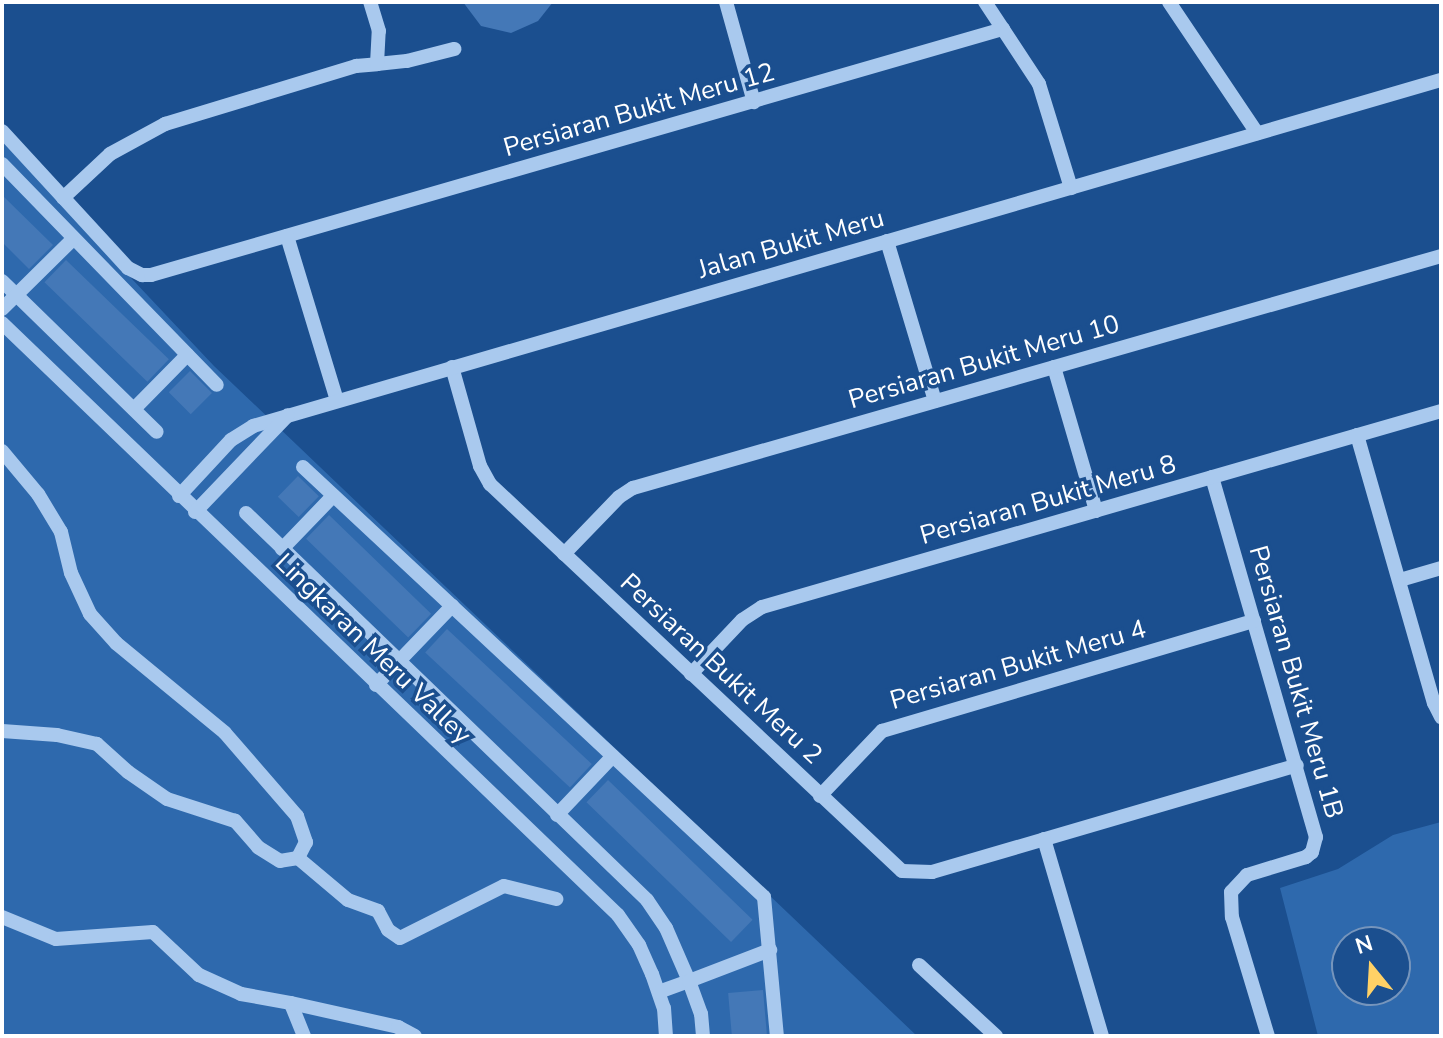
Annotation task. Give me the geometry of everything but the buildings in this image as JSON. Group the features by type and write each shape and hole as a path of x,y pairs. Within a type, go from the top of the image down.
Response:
{"street":[{"path":"370,2 379,31 377,64"},
{"path":"726,2 754,102"},
{"path":"985,2 1039,84 1071,188"},
{"path":"1169,2 1257,133"},
{"name":"Persiaran Bukit Meru 12","path":"2,131 128,268 142,275 160,273 1003,29"},
{"path":"63,198 110,154 165,124 341,70 395,64 454,49"},
{"name":"Jalan Bukit Meru","path":"179,496 241,432 289,415 1441,80"},
{"path":"2,164 72,240 217,385"},
{"path":"287,236 337,401"},
{"path":"2,309 72,240"},
{"path":"887,241 935,401"},
{"name":"Persiaran Bukit Meru 10","path":"564,554 619,497 633,488 1441,256"},
{"path":"2,281 157,432"},
{"name":"Lingkaran Meru Valley","path":"2,323 195,512 618,915 639,945 659,992 666,1036"},
{"path":"134,409 187,355"},
{"name":"Persiaran Bukit Meru 2","path":"452,367 485,478 894,866 912,874 932,872 1297,765"},
{"path":"1054,367 1096,511"},
{"name":"Persiaran Bukit Meru 8","path":"691,674 742,620 762,607 1441,411"},
{"path":"195,512 289,415"},
{"path":"1357,435 1434,703 1441,717"},
{"path":"2,451 38,494 61,532 71,573 90,614 116,643 225,733 297,816 306,842 298,858"},
{"path":"303,467 764,897 777,1036"},
{"name":"Persiaran Bukit Meru 1B","path":"1212,477 1297,765 1316,845 1306,857 1247,875 1237,883 1230,904 1268,1036"},
{"path":"282,549 333,496"},
{"path":"246,513 658,914 689,981 701,1014 703,1036"},
{"path":"1400,580 1441,568"},
{"path":"376,685 452,606"},
{"name":"Persiaran Bukit Meru 4","path":"820,796 882,731 1254,621"},
{"path":"2,731 57,735 97,744 128,772 167,799 235,821 258,847 280,861 298,858 348,900 378,911 388,930 400,938 504,886 556,899"},
{"path":"557,815 613,756"},
{"path":"1044,839 1096,1035"},
{"path":"2,917 56,939 153,932 199,975 241,994 398,1027 415,1036"},
{"path":"659,992 770,950"},
{"path":"919,965 996,1036"},
{"path":"291,1003 304,1036"}],"shaded area":[{"path":"2,141 214,366 917,1036 2,1036"},
{"path":"1441,822 1441,1036 1318,1036 1280,888 1338,869 1393,835"}]}
